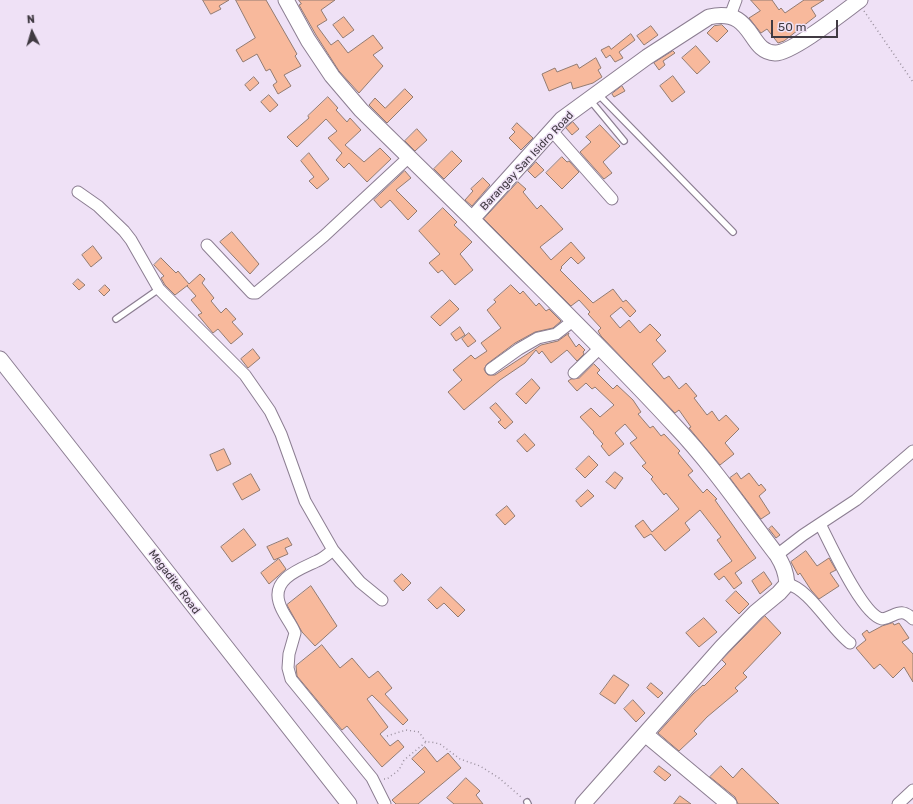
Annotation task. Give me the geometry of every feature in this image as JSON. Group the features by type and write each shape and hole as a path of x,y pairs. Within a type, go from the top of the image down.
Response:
{"street":[{"name":"Barangay San Isidro Road","path":"286,0 308,40 332,76 361,110 472,219 562,119 593,96 709,17 719,15 730,16"},
{"path":"736,0 730,16 739,20 747,27 759,45 766,51 775,53 796,45 859,1"},
{"path":"552,131 612,199"},
{"path":"207,245 252,293 256,293 324,236 409,157"},
{"path":"78,192 98,206 124,231 131,240 159,289 245,375 270,411 281,434 306,501 332,550 360,582 382,600"},
{"path":"472,219 574,320 676,427 706,463 776,555 783,565 787,584"},
{"path":"491,369 519,349 538,338 556,334 574,320"},
{"path":"574,373 600,348"},
{"name":"Megadike Road","path":"0,359 350,804"},
{"path":"776,555 856,500 913,451"},
{"path":"820,524 851,584 872,614 882,618 899,612 913,618"},
{"path":"332,550 319,561 294,571 280,587 278,594 280,606 294,633 289,654 288,673 312,706 372,778 385,804"},
{"path":"787,584 795,585 806,595 850,643"},
{"path":"583,804 722,647 756,612 779,593 787,584"},
{"path":"645,734 729,804"},
{"path":"898,804 913,790"}],"lane":[{"path":"593,96 624,141"},
{"path":"593,96 733,232"},
{"path":"116,319 159,289"}],"path":[{"path":"859,1 913,82"},
{"path":"387,736 406,730 419,732 426,742 440,744 460,759 480,766 499,778 527,803"},
{"path":"372,778 387,779 399,770 404,760 426,742"}],"building":[{"path":"203,0 229,0 219,6 221,9 211,14"},
{"path":"236,0 266,0 297,54 295,56 301,66 284,75 291,86 278,94 273,85 277,82 270,69 266,71 257,54 243,62 236,50 255,38"},
{"path":"299,0 335,0 321,10 327,20 317,26 331,45 338,40 348,53 373,35 383,48 373,55 383,66 359,93 339,71 299,5 301,4"},
{"path":"751,0 772,0 779,10 781,8 785,13 804,0 824,0 811,8 816,16 784,41 778,43 767,29 761,33 749,18 760,11"},
{"path":"344,17 354,30 343,38 333,25"},
{"path":"722,25 728,31 717,42 707,33 714,26"},
{"path":"651,26 658,35 644,45 637,36"},
{"path":"631,34 635,40 619,52 623,58 615,62 610,55 606,58 601,50 609,46 611,49"},
{"path":"696,46 710,62 697,74 682,58"},
{"path":"673,51 675,53 663,61 665,65 659,70 654,63"},
{"path":"596,58 601,68 598,70 602,77 593,83 573,89 571,82 549,91 542,74 555,68 557,72 577,64 579,68"},
{"path":"673,76 685,92 672,102 660,86"},
{"path":"254,77 259,83 250,91 245,85"},
{"path":"622,86 625,91 614,97 612,94"},
{"path":"405,89 413,97 387,123 369,105 375,98 385,108"},
{"path":"269,95 278,105 270,112 261,102"},
{"path":"328,97 338,108 336,110 347,122 350,118 361,130 345,145 364,162 380,148 391,159 367,182 349,163 344,168 336,160 342,153 328,138 337,131 326,119 297,147 287,137 309,118 308,116"},
{"path":"573,122 579,129 572,135 566,128"},
{"path":"517,123 533,138 521,150 509,138 515,132 512,129"},
{"path":"600,125 620,146 603,162 612,173 604,179 580,152 591,142 586,137"},
{"path":"417,129 427,140 415,151 405,141"},
{"path":"452,151 462,161 444,179 434,169"},
{"path":"309,153 329,179 317,189 309,181 314,177 301,161"},
{"path":"562,157 567,162 569,161 579,172 562,189 546,173"},
{"path":"536,162 544,170 535,178 528,171"},
{"path":"405,171 411,178 396,190 417,211 408,220 390,200 381,208 374,200"},
{"path":"483,178 490,185 472,206 465,200 473,191 471,189"},
{"path":"518,182 526,189 523,192 537,209 541,205 563,229 540,247 551,260 571,242 585,258 578,264 571,257 560,270 593,303 613,289 623,302 626,300 636,311 630,317 621,307 610,316 620,328 629,320 640,333 650,324 661,335 656,340 666,351 652,364 664,379 669,376 679,389 686,383 697,396 694,398 707,415 712,411 719,421 726,415 739,429 725,443 734,454 720,465 689,428 691,427 679,410 675,413 601,336 598,331 601,328 588,314 590,312 579,300 571,306 484,219"},
{"path":"443,208 457,222 454,225 472,242 460,254 473,270 455,285 442,270 438,273 429,263 440,254 419,231"},
{"path":"232,232 259,264 250,274 220,242"},
{"path":"93,246 102,258 91,267 82,255"},
{"path":"161,258 176,273 178,271 189,284 200,274 205,279 202,283 214,298 211,301 221,313 226,308 236,319 232,322 243,334 231,344 218,329 213,333 198,315 202,313 191,300 196,296 187,286 188,285 175,295 165,285 161,278 164,276 154,265"},
{"path":"78,279 85,285 79,290 73,284"},
{"path":"105,285 110,290 104,296 99,291"},
{"path":"511,285 520,294 523,291 536,306 539,303 546,311 549,309 561,321 553,328 535,332 515,343 487,364 484,369 488,375 495,375 541,345 558,341 569,333 568,335 576,347 579,344 585,350 583,352 584,354 577,361 567,350 551,363 542,351 539,354 536,350 525,363 500,380 464,410 448,392 462,380 453,370 471,355 475,359 487,351 481,343 501,328 487,310 496,302 494,300"},
{"path":"450,300 459,309 440,326 431,317"},
{"path":"460,327 465,335 456,341 451,334"},
{"path":"469,333 476,341 468,347 462,339"},
{"path":"253,349 260,358 248,368 241,359"},
{"path":"594,364 600,370 597,373 613,389 617,385 633,400 641,412 638,414 650,428 653,426 661,436 664,434 680,451 678,453 693,471 688,475 703,493 707,489 717,499 715,500 756,558 735,573 742,583 734,589 724,576 719,580 714,574 732,561 717,540 721,537 700,510 685,523 690,530 665,551 651,534 644,538 635,526 643,520 652,532 679,509 666,493 664,495 651,479 653,477 642,466 646,463 630,443 637,438 625,424 615,433 624,444 609,456 601,446 603,444 580,417 591,408 600,417 614,405 595,387 592,389 586,383 577,391 568,381 579,378"},
{"path":"532,379 540,388 526,404 516,394"},
{"path":"496,403 513,422 505,429 498,422 501,420 490,408"},
{"path":"525,434 535,445 527,452 517,441"},
{"path":"224,449 231,464 217,471 210,455"},
{"path":"589,456 598,465 585,478 576,469"},
{"path":"615,472 623,478 615,489 606,482"},
{"path":"737,473 741,479 749,473 759,486 761,484 766,490 759,496 770,513 761,519 730,478"},
{"path":"251,474 260,490 242,500 233,484"},
{"path":"588,490 594,496 581,507 576,501"},
{"path":"507,506 515,516 505,525 496,515"},
{"path":"772,526 780,535 776,538 769,529"},
{"path":"244,529 256,545 232,562 221,547"},
{"path":"288,538 292,545 285,548 288,554 274,560 267,547"},
{"path":"806,551 817,566 829,558 836,570 830,573 839,586 819,599 800,573 798,575 791,562"},
{"path":"279,559 286,569 269,584 261,573"},
{"path":"764,572 772,584 760,594 752,581"},
{"path":"402,574 411,583 403,591 394,581"},
{"path":"311,586 337,626 315,646 302,632 287,605"},
{"path":"441,587 465,610 458,617 444,603 437,609 428,600"},
{"path":"736,591 749,604 739,614 726,601"},
{"path":"765,616 781,633 743,673 747,677 735,688 738,691 707,717 694,731 697,734 679,751 658,733 693,694 703,685 704,686 726,664 722,660"},
{"path":"704,618 717,632 699,647 686,633"},
{"path":"893,623 894,625 899,623 909,638 902,642 913,654 913,682 904,667 893,678 880,664 874,669 856,648 866,640 862,634 867,630 869,633 882,626"},
{"path":"322,645 340,668 352,658 369,678 378,671 392,688 385,694 408,720 403,725 372,695 367,699 388,727 380,734 390,746 398,740 404,747 382,767 347,726 342,730 297,676 296,666"},
{"path":"614,675 629,685 615,704 600,694"},
{"path":"651,683 663,693 658,698 647,688"},
{"path":"633,700 645,713 636,722 624,709"},
{"path":"425,747 437,762 448,753 461,768 418,804 396,804 392,800 425,772 412,759"},
{"path":"659,766 671,775 665,781 654,772"},
{"path":"721,766 733,778 742,768 779,804 738,804 735,797 710,777"},
{"path":"466,778 480,791 476,795 483,804 454,804 447,798"},
{"path":"680,796 691,804 674,804"}]}
